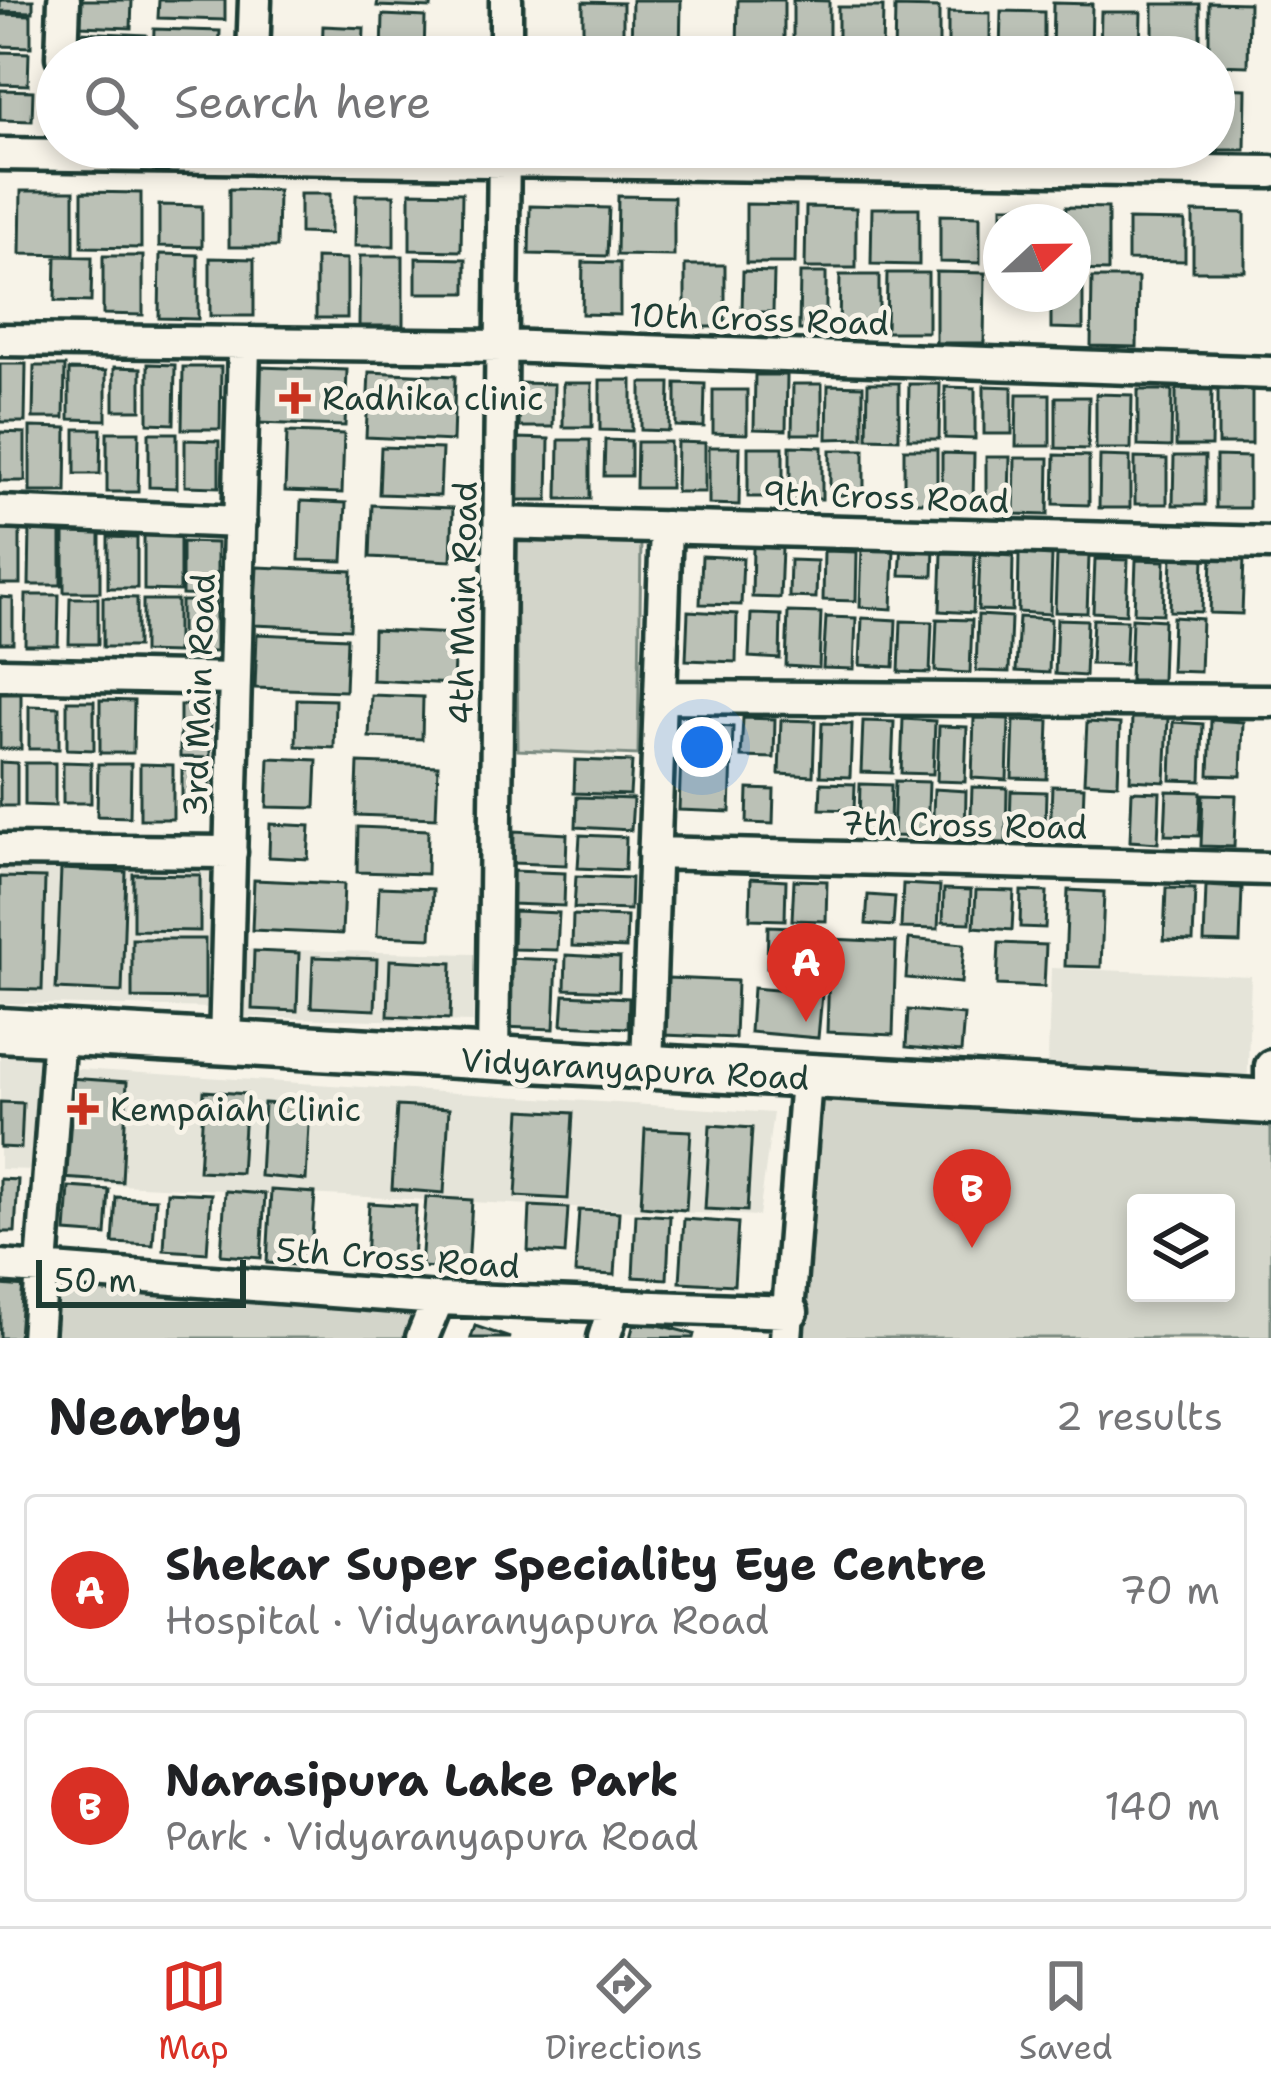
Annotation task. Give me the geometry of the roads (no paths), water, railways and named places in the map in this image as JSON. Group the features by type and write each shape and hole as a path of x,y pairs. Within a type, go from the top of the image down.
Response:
{"main road":[{"name":"Vidyaranyapura Road","path":"0,1030 1271,1102"}],"street":[{"path":"63,36 64,0"},
{"path":"253,36 254,0"},
{"path":"506,0 506,36"},
{"path":"0,154 36,152"},
{"name":"4th Main Road","path":"493,1060 504,168"},
{"path":"1101,168 1271,172"},
{"name":"10th Cross Road","path":"0,340 502,346 1271,373"},
{"name":"3rd Main Road","path":"225,1045 244,346"},
{"path":"0,512 240,522"},
{"name":"9th Cross Road","path":"500,523 1271,543"},
{"path":"647,1065 666,527"},
{"path":"0,674 236,679"},
{"path":"659,697 1271,701"},
{"path":"0,850 230,852"},
{"name":"7th Cross Road","path":"654,853 1271,869"},
{"path":"37,1338 59,1033"},
{"path":"1271,1066 1271,1102"},
{"path":"789,1325 806,1079"},
{"name":"5th Cross Road","path":"0,1266 438,1299 614,1306 789,1325"},
{"path":"422,1338 438,1299"},
{"path":"604,1338 614,1306"}],"place":[{"name":"Radhika clinic","path":"295,398"},
{"name":"Shekar Super Speciality Eye Centre","path":"806,1022"},
{"name":"Kempaiah Clinic","path":"83,1109"},
{"name":"Narasipura Lake Park","path":"972,1248"}]}
